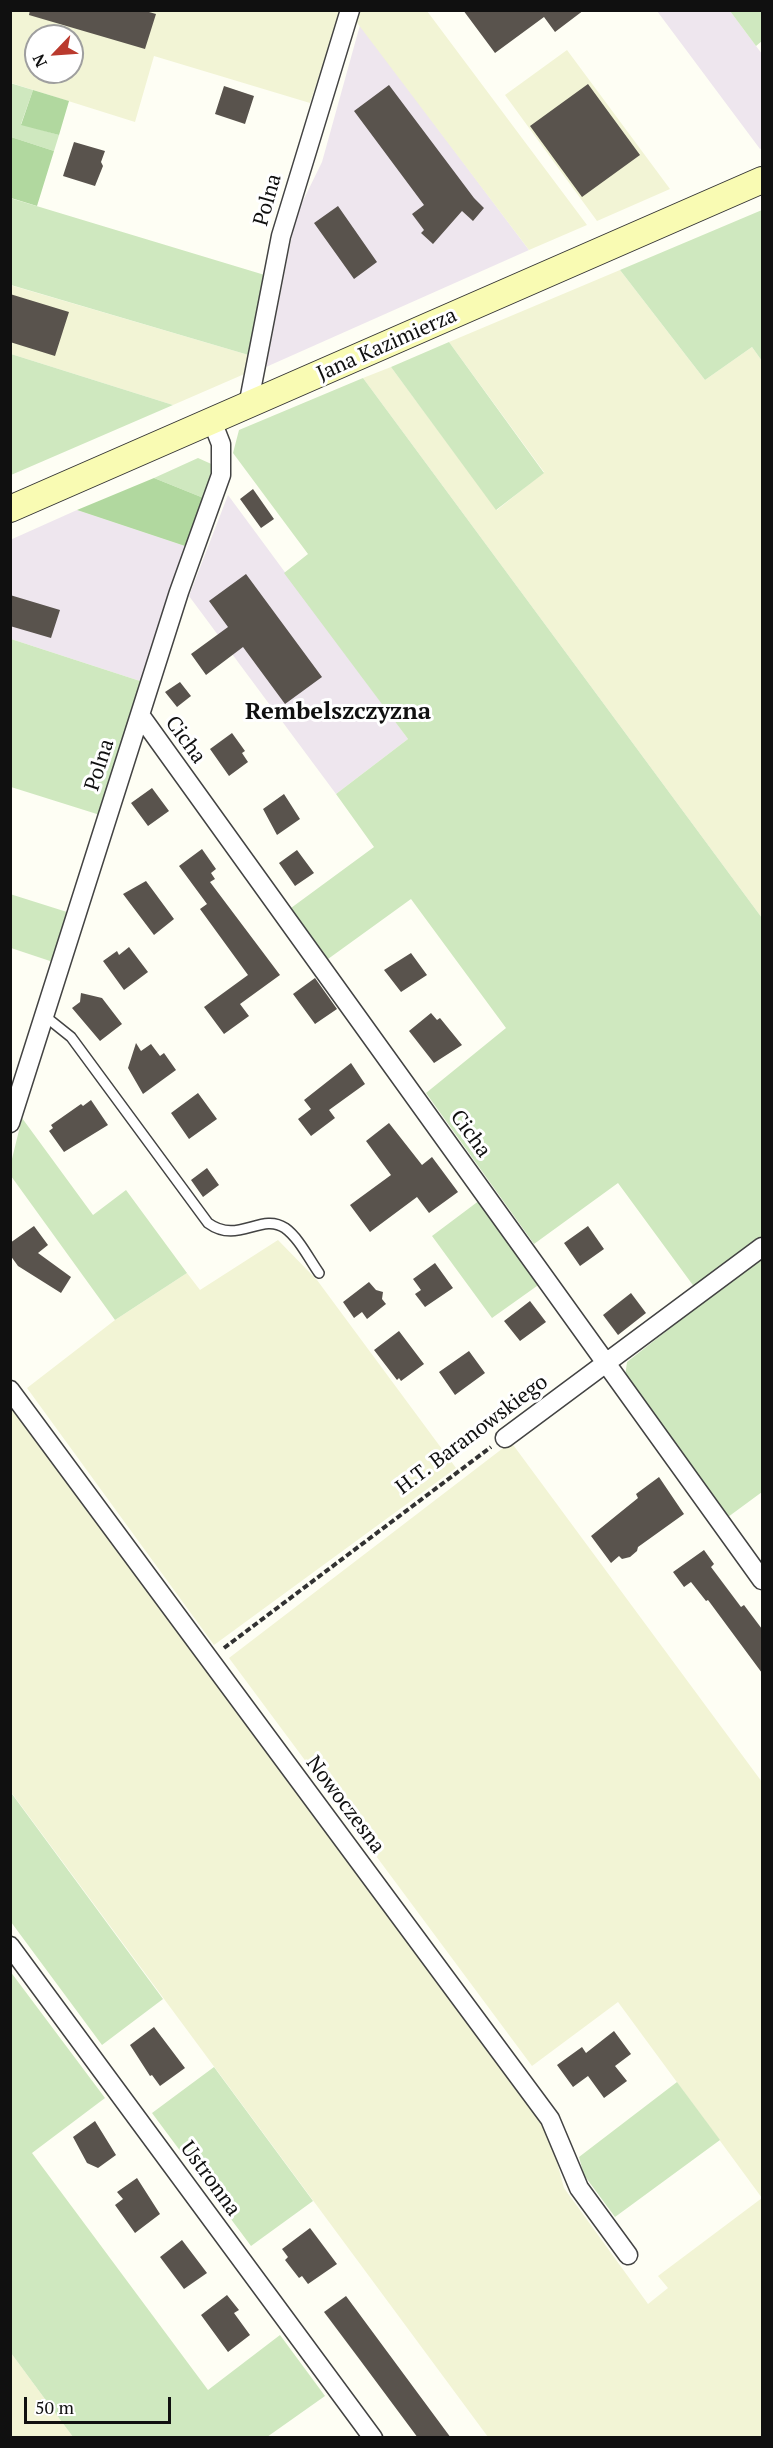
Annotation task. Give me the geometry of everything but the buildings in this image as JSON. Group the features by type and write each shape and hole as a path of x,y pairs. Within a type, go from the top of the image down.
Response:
{"main road":[{"name":"Jana Kazimierza","path":"10,509 762,180"}],"street":[{"name":"Polna","path":"248,406 281,236 350,10"},
{"name":"Polna","path":"10,1123 140,715 221,475 221,444 212,421"},
{"name":"Cicha","path":"140,715 762,1580"},
{"name":"H.T. Baranowskiego","path":"504,1437 762,1247"},
{"name":"Nowoczesna","path":"10,1390 550,2119 579,2188 628,2254"},
{"name":"Ustronna","path":"10,1947 374,2438"}],"lane":[{"path":"45,1017 71,1037 208,1222 219,1231 229,1232 257,1225 279,1225 290,1233 319,1273"}],"path":[{"name":"H.T. Baranowskiego","path":"209,1659 504,1437"}],"shaded area":[{"path":"657,11 730,11 762,54 762,148 760,149"},
{"path":"360,25 529,250 266,367 296,215 322,162"},
{"path":"228,495 408,739 336,794 189,596"},
{"path":"77,510 188,547 143,682 11,639 10,540"}],"green space":[{"path":"11,11 341,11 310,103 154,56 135,122 11,83"},
{"path":"358,11 427,11 587,225 529,250 355,20"},
{"path":"730,11 762,11 762,41 756,46"},
{"path":"567,50 670,189 597,221 505,95"},
{"path":"10,83 33,90 21,124 59,135 54,151 11,137"},
{"path":"33,90 69,101 59,135 21,125"},
{"path":"11,137 54,151 37,206 11,198"},
{"path":"10,198 268,276 252,356 11,285"},
{"path":"762,210 762,361 752,347 705,380 620,270"},
{"path":"620,270 705,380 752,347 762,361 762,918 363,378 391,367 497,510 544,472 449,342"},
{"path":"10,285 252,356 249,372 173,405 11,354"},
{"path":"449,342 544,473 496,510 391,367"},
{"path":"11,354 173,405 11,475"},
{"path":"363,378 762,918 762,1239 695,1288 618,1183 534,1244 426,1093 506,1028 411,899 328,959 291,908 374,847 336,794 408,739 284,573 308,554 233,453 239,430"},
{"path":"198,458 218,467 206,499 154,478"},
{"path":"154,478 206,499 188,547 77,510"},
{"path":"11,639 143,682 100,815 11,787"},
{"path":"10,894 67,912 53,962 11,948"},
{"path":"22,1118 93,1215 126,1190 187,1273 115,1320 11,1176 11,1163"},
{"path":"480,1200 544,1281 492,1318 432,1236"},
{"path":"278,1240 317,1280 456,1468 214,1645 27,1388 115,1320 187,1273 200,1290"},
{"path":"762,1256 762,1492 728,1517 625,1377 627,1362"},
{"path":"10,1406 546,2121 564,2188 648,2304 668,2288 658,2276 762,2198 762,2437 488,2437 11,1792"},
{"path":"511,1442 762,1782 762,2198 618,2002 532,2066 229,1658"},
{"path":"12,1794 163,1999 102,2045 11,1922"},
{"path":"10,1971 105,2098 32,2153 208,2390 280,2335 325,2396 267,2437 73,2437 11,2353"},
{"path":"214,2067 313,2201 251,2246 152,2113"},
{"path":"677,2082 720,2140 615,2217 584,2175 579,2157"},
{"path":"11,2353 73,2437 11,2437"}],"district":[{"name":"Rembelszczyzna","path":"338,712"}]}
